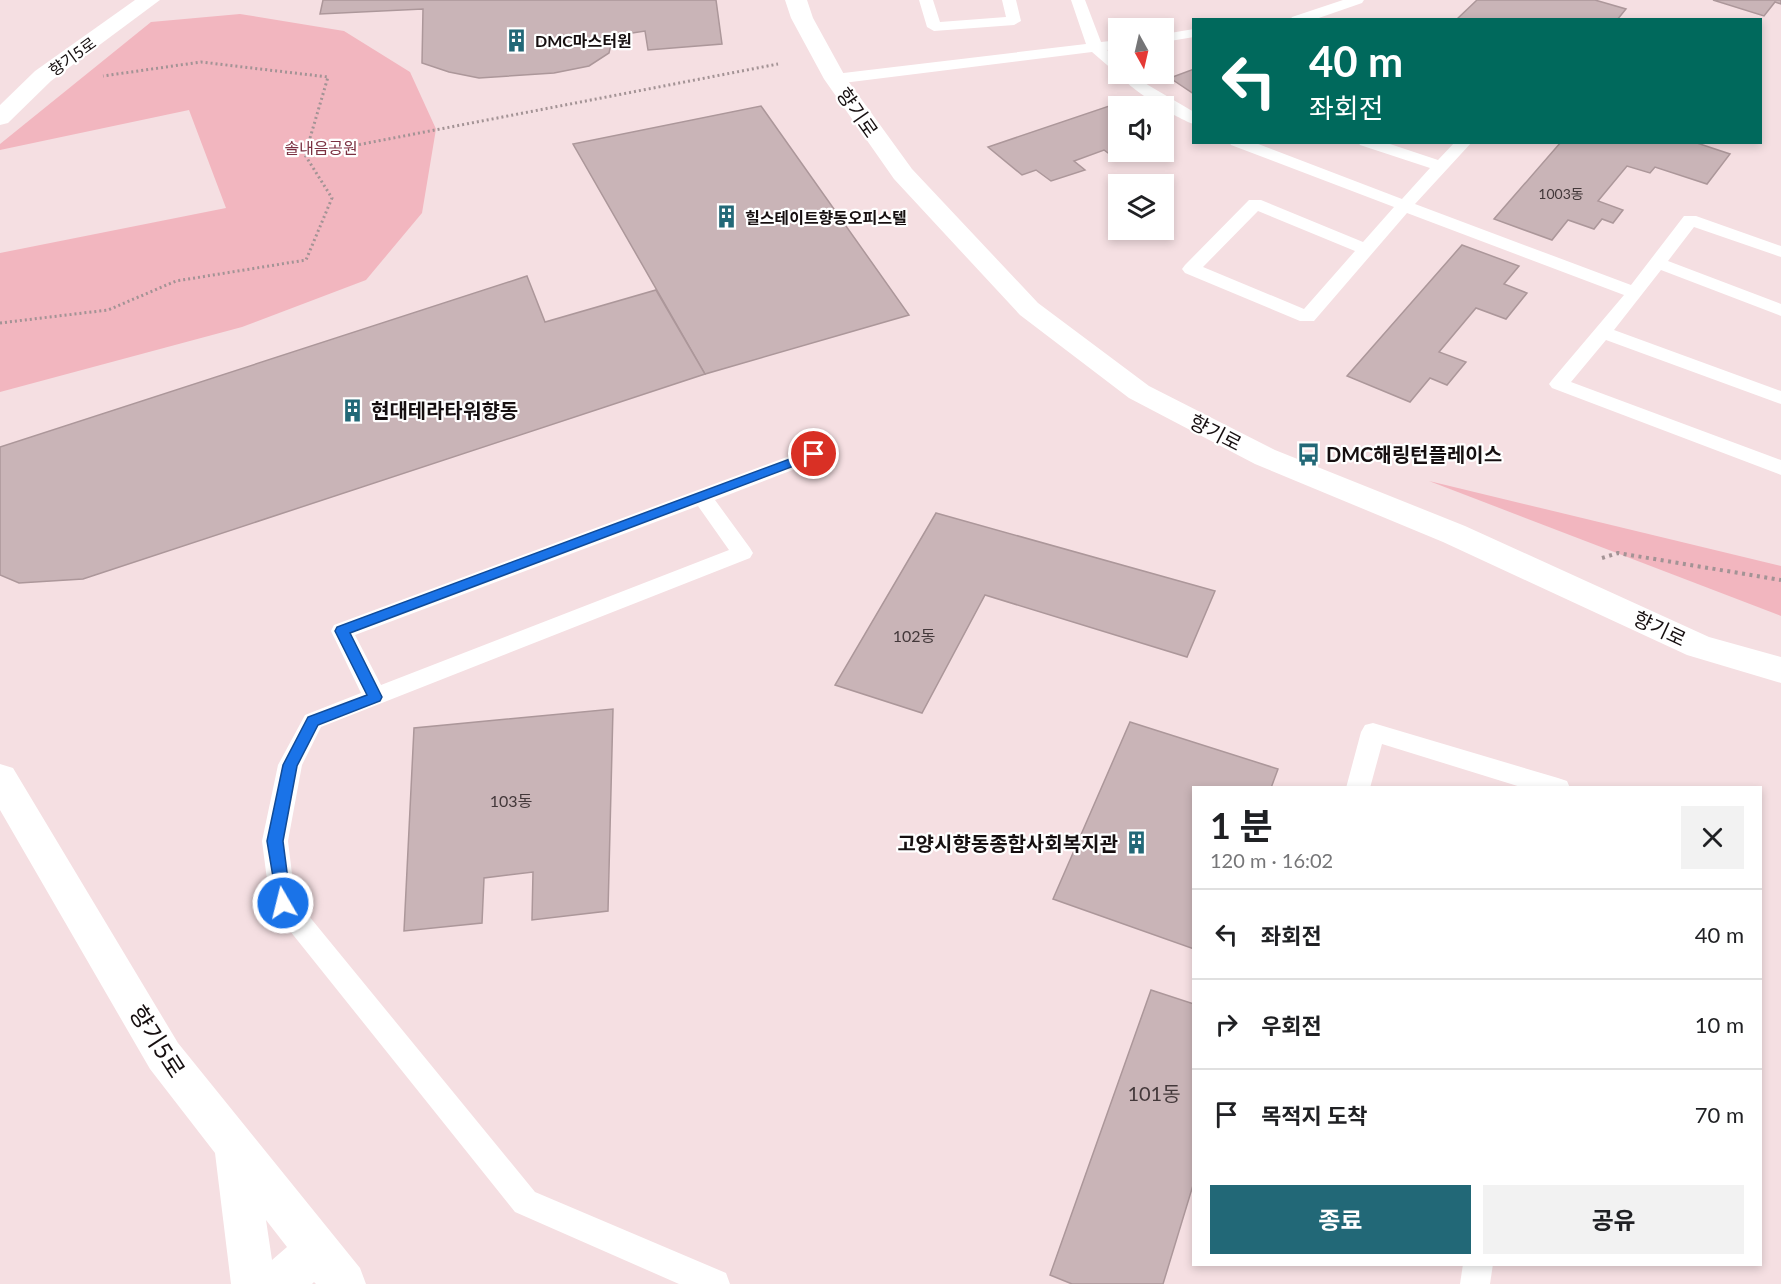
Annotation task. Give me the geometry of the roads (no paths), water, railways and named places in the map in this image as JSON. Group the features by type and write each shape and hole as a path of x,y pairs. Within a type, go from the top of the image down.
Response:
{"main road":[{"name":"향기5로","path":"0,118 43,76 150,0"},
{"name":"향기로","path":"796,0 802,18 835,79 903,174 1029,309 1139,392 1265,457 1454,534 1700,646 1781,670"},
{"name":"향기5로","path":"0,778 164,1056 344,1284"},
{"path":"236,1147 253,1284"},
{"path":"278,1284 317,1250"}],"lane":[{"path":"926,0 934,27 1014,21 1009,0"},
{"path":"1077,0 1095,47 1108,58"},
{"path":"1303,18 1357,0"},
{"path":"1174,36 1192,33"},
{"path":"835,79 1108,45"},
{"path":"1138,84 1192,118"},
{"path":"1242,144 1635,294"},
{"path":"1372,144 1442,167"},
{"path":"1366,249 1255,204 1191,268 1307,317 1403,207 1462,144"},
{"path":"1781,252 1690,220 1635,294 1559,384 1781,468"},
{"path":"1658,263 1781,310"},
{"path":"1602,332 1781,398"},
{"path":"375,697 342,631 814,454"},
{"path":"702,497 742,553 313,721 290,765 275,841 283,903 525,1202 715,1284"},
{"path":"1359,786 1373,732 1551,786"},
{"path":"1475,1284 1478,1266"}],"place":[{"name":"DMC마스터원","path":"517,40"},
{"name":"힐스테이트향동오피스텔","path":"727,217"},
{"name":"현대테라타워향동","path":"353,410"},
{"name":"DMC해링턴플레이스","path":"1308,454"},
{"name":"고양시향동종합사회복지관","path":"1136,843"}],"park label":[{"name":"솔내음공원","path":"321,147"}]}
